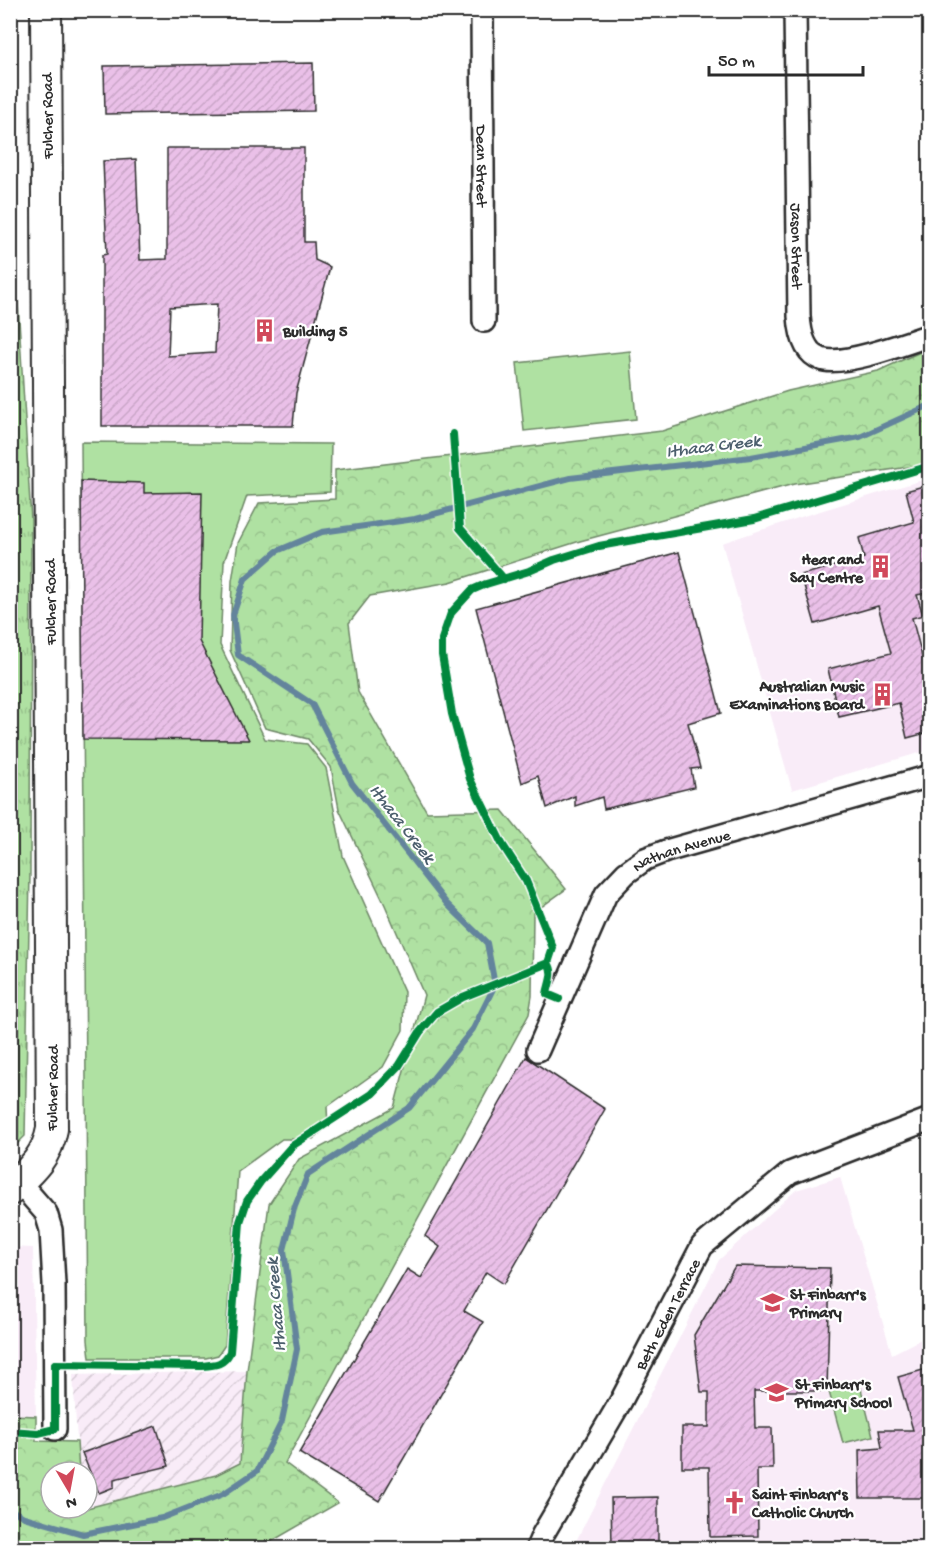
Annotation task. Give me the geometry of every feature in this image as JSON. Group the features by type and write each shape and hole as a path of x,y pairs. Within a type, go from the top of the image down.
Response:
{"street":[{"name":"Fulcher Road","path":"46,10 52,1130 43,1156 15,1186 46,1213 51,1230 54,1284 55,1429"},
{"name":"Dean Street","path":"482,10 484,321"},
{"name":"Jason Street","path":"795,10 799,316 805,344 815,356 822,360 835,361 898,346 930,335"},
{"name":"Nathan Avenue","path":"538,1050 606,894 626,873 645,859 666,851 930,776"},
{"name":"Beth Eden Terrace","path":"537,1548 621,1401 702,1246 790,1173 930,1119"}],"shaded area":[{"path":"929,478 930,619 926,621 930,633 929,750 792,790 722,543"},
{"name":"St Finbarr's Primary School","path":"840,1177 892,1354 929,1335 929,1548 576,1548 575,1543 719,1260 796,1190"},
{"path":"11,1247 33,1248 36,1416 11,1415"},
{"path":"247,1371 240,1463 216,1475 99,1504 99,1460 78,1460 73,1375"}],"green space":[{"path":"16,269 31,520 30,873 25,1136 11,1150 10,270"},
{"path":"929,348 929,464 794,484 580,541 450,582 370,596 349,623 358,692 427,812 502,810 566,889 533,913 532,996 529,1014 285,1463 338,1503 260,1548 11,1548 11,1415 36,1416 36,1441 77,1442 78,1460 39,1460 39,1520 99,1520 99,1505 216,1475 240,1463 247,1371 269,1204 299,1159 394,1108 424,995 385,905 339,809 331,767 308,739 265,728 230,650 232,581 238,543 259,503 335,499 335,470 662,431 788,391 878,371"},
{"path":"630,351 636,419 524,431 517,363"},
{"path":"81,442 331,444 330,492 247,496 224,562 220,645 265,739 307,744 326,768 343,856 404,992 403,1030 383,1067 327,1107 328,1127 313,1139 282,1139 238,1171 225,1345 218,1355 206,1358 90,1358 88,1340"},
{"path":"10,1020 18,1020 18,1137 11,1137"},
{"path":"859,1381 873,1436 843,1443 828,1388"}],"building":[{"path":"313,63 314,111 105,114 104,66"},
{"name":"Building 5","path":"167,148 304,148 304,242 314,242 315,260 330,267 296,393 293,426 102,426 102,255 107,254 103,161 136,159 140,260 167,259","holes":["217,304 215,353 168,356 170,307"]},
{"path":"81,481 144,483 144,493 202,492 199,641 249,740 83,739"},
{"path":"930,484 930,592 917,595 923,615 912,618 930,686 930,732 907,738 899,703 839,717 828,669 891,653 878,606 815,624 801,575 864,558 859,538 914,522 906,491"},
{"path":"679,552 721,713 688,723 700,768 691,769 694,787 604,809 602,797 575,806 575,796 547,808 538,776 522,783 476,608"},
{"path":"526,1057 605,1109 504,1284 486,1272 464,1311 483,1322 379,1501 299,1453 407,1269 421,1278 440,1247 425,1236"},
{"name":"St Finbarr's Primary","path":"735,1266 830,1268 827,1391 754,1391 755,1428 772,1428 773,1469 757,1469 758,1536 710,1537 709,1467 682,1467 682,1427 709,1427 709,1392 701,1392 694,1335"},
{"path":"930,1368 930,1498 860,1498 859,1450 882,1448 879,1430 913,1430 898,1377"},
{"path":"156,1426 169,1466 114,1479 114,1487 99,1493 99,1460 85,1460 82,1453"},
{"path":"658,1497 658,1545 612,1546 611,1498"}],"waterway":[{"name":"Ithaca Creek","path":"10,1509 24,1517 83,1534 162,1518 223,1494 257,1471 282,1421 297,1349 284,1250 294,1209 308,1174 409,1108 473,1029 495,985 487,943 447,904 352,783 312,704 238,655 233,615 245,579 277,551 322,532 415,519 570,478 751,457 860,437 930,405"}],"cycle path":[{"path":"453,434 460,528 504,579"},
{"path":"559,999 547,994 551,974 548,963 553,948 526,881 502,844 470,779 452,714 442,655 442,639 451,613 472,590 599,546 754,519 930,466"},
{"path":"10,1431 38,1433 55,1429 55,1364 201,1366 215,1365 225,1360 230,1352 240,1222 247,1201 261,1181 292,1146 372,1094 399,1066 420,1032 437,1012 463,997 548,963"}],"place":[{"name":"Building 5","path":"265,330"},
{"name":"Hear and Say Centre","path":"881,567"},
{"name":"Australian Music Examinations Board","path":"882,694"},
{"name":"St Finbarr's Primary","path":"772,1302"},
{"name":"St Finbarr's Primary School","path":"777,1392"},
{"name":"Saint Finbarr's Catholic Church","path":"734,1502"}]}
